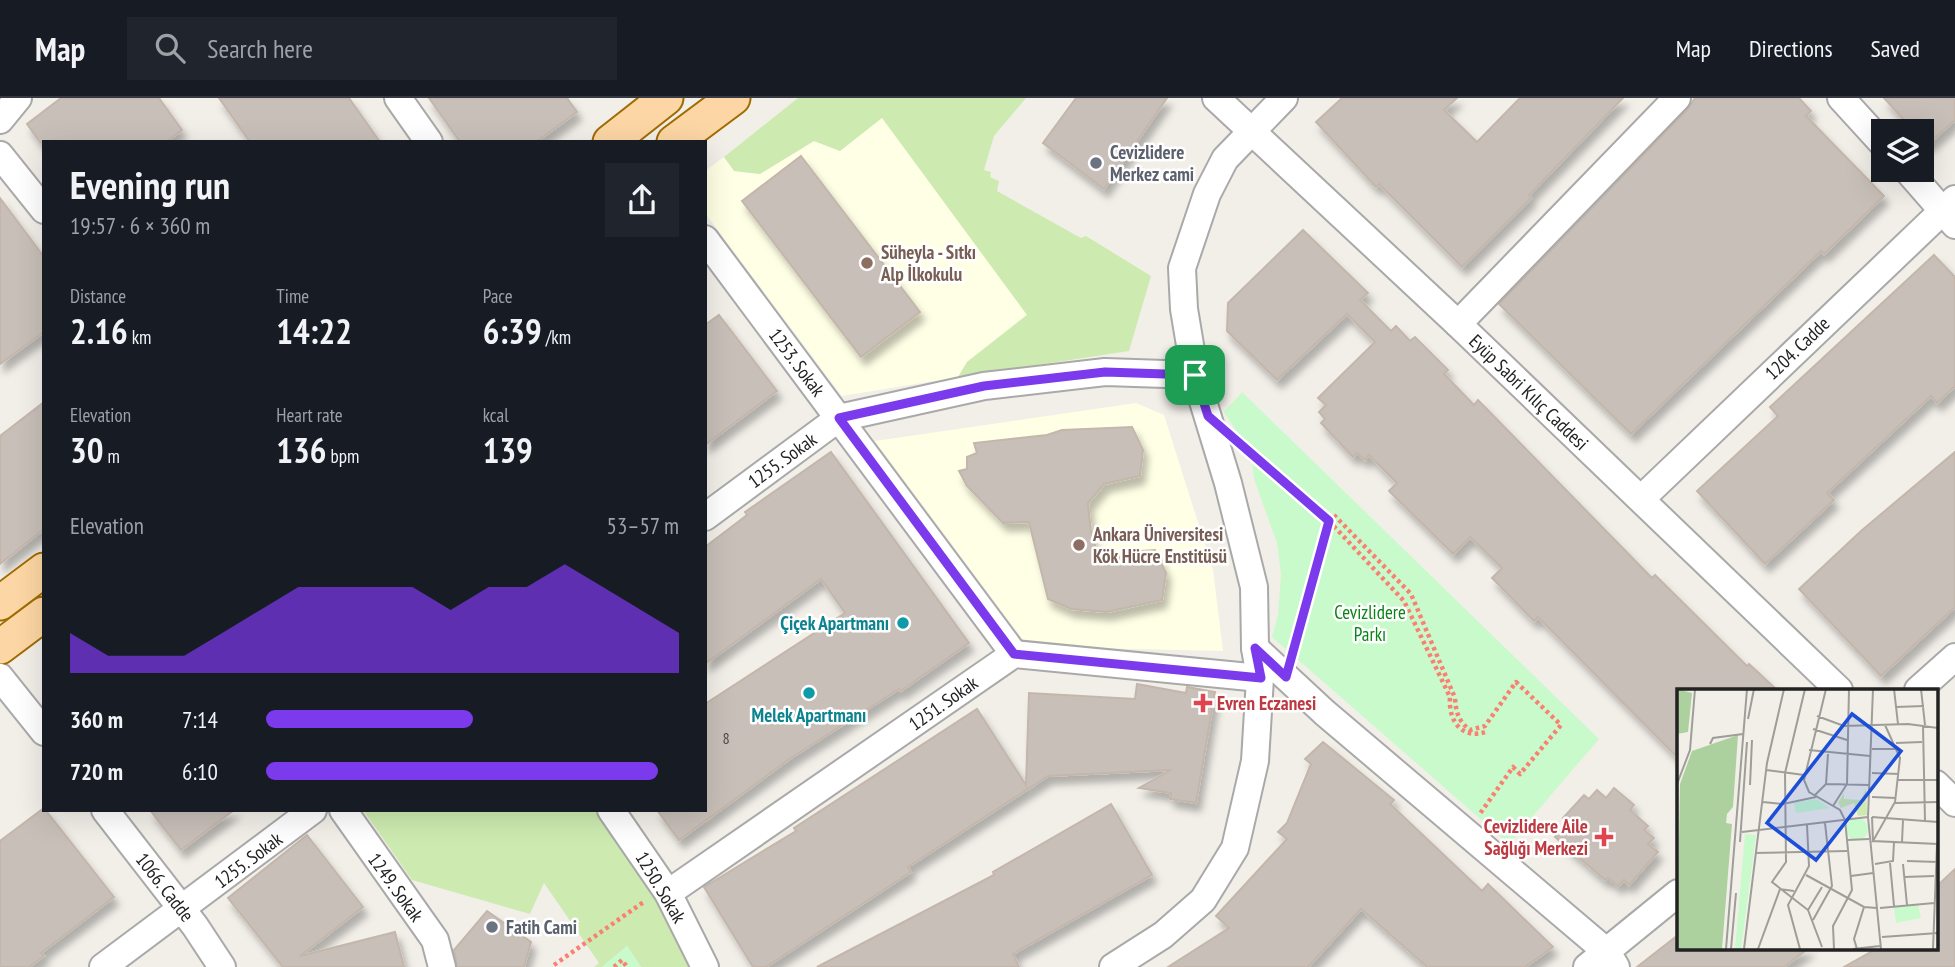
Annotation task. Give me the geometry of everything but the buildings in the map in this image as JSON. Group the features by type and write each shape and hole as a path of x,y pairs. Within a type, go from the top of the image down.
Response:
{"main road":[{"path":"613,140 666,98"},
{"path":"677,140 733,98"},
{"path":"0,603 42,572"},
{"path":"0,647 42,616"}],"street":[{"path":"0,120 18,98"},
{"path":"398,98 428,140"},
{"name":"Eyüp Sabri Kılıç Caddesi","path":"1216,98 1458,324 1837,689"},
{"path":"1284,98 1251,129 1225,159 1207,194 1182,268 1184,309 1195,375 1228,483 1254,587 1255,648 1273,678 1466,832 1603,962 1677,894"},
{"path":"1458,324 1677,98"},
{"path":"1841,98 1871,131"},
{"path":"0,155 42,208"},
{"path":"1920,182 1951,211"},
{"name":"1204. Cadde","path":"1641,499 1951,211"},
{"name":"1253. Sokak","path":"707,242 1014,654"},
{"name":"1255. Sokak","path":"707,516 839,418 984,386 1105,372 1195,375"},
{"path":"1014,654 1273,678"},
{"name":"1251. Sokak","path":"667,890 1014,654"},
{"path":"1920,689 1955,657"},
{"path":"0,677 42,730"},
{"path":"1113,967 1163,935 1203,900 1235,848 1273,678"},
{"path":"1938,786 1955,803"},
{"name":"1066. Cadde","path":"107,812 182,909 222,967"},
{"name":"1255. Sokak","path":"103,967 310,812"},
{"name":"1249. Sokak","path":"344,812 383,871 435,940 442,967"},
{"name":"1250. Sokak","path":"612,812 667,890 705,967"}],"path":[{"path":"1208,416 1329,521 1404,601 1450,697 1449,709 1456,725 1466,734 1479,735 1488,732"},
{"path":"1334,515 1411,594 1455,698 1455,711 1461,723 1470,730 1485,726 1516,682 1561,725 1520,774 1513,767 1466,832"},
{"path":"1273,678 1329,521"},
{"path":"554,965 667,890"},
{"path":"614,967 622,960 627,967"}],"shaded area":[{"name":"Süheyla - Sıtkı Alp İlkokulu","path":"882,117 1029,313 967,362 958,377 842,396 707,216 707,170 724,157 735,171 760,174 814,141 840,151"},
{"name":"Ankara Üniversitesi Kök Hücre Enstitüsü","path":"1136,403 1164,415 1213,570 1223,651 1048,647 1024,641 875,441"}],"green space":[{"path":"798,98 1026,98 994,136 984,170 991,172 990,177 999,181 997,191 1081,238 1086,236 1151,276 1129,351 958,377 967,362 1027,315 882,118 840,151 814,141 760,174 734,171 724,157"},
{"name":"Cevizlidere Parkı","path":"1242,392 1599,739 1509,844 1272,637 1278,615 1281,574 1277,543 1254,479 1251,454 1224,412"},
{"path":"364,812 599,812 657,892 696,967 641,967 627,946 602,967 594,967 599,963 544,883 530,914 412,880"},
{"path":"627,946 641,967 602,967"}],"place":[{"name":"Cevizlidere Merkez cami","path":"1096,163"},
{"name":"Süheyla - Sıtkı Alp İlkokulu","path":"867,263"},
{"name":"Ankara Üniversitesi Kök Hücre Enstitüsü","path":"1079,545"},
{"name":"Çiçek Apartmanı","path":"903,623"},
{"name":"Melek Apartmanı","path":"809,693"},
{"name":"Evren Eczanesi","path":"1203,703"},
{"name":"Cevizlidere Aile Sağlığı Merkezi","path":"1604,837"},
{"name":"Fatih Cami","path":"492,927"}],"route":[{"path":"1105,372 1195,375 1208,416 1329,521 1286,677 1255,648 1261,678 1014,654 839,418 984,386 1105,372"}]}
